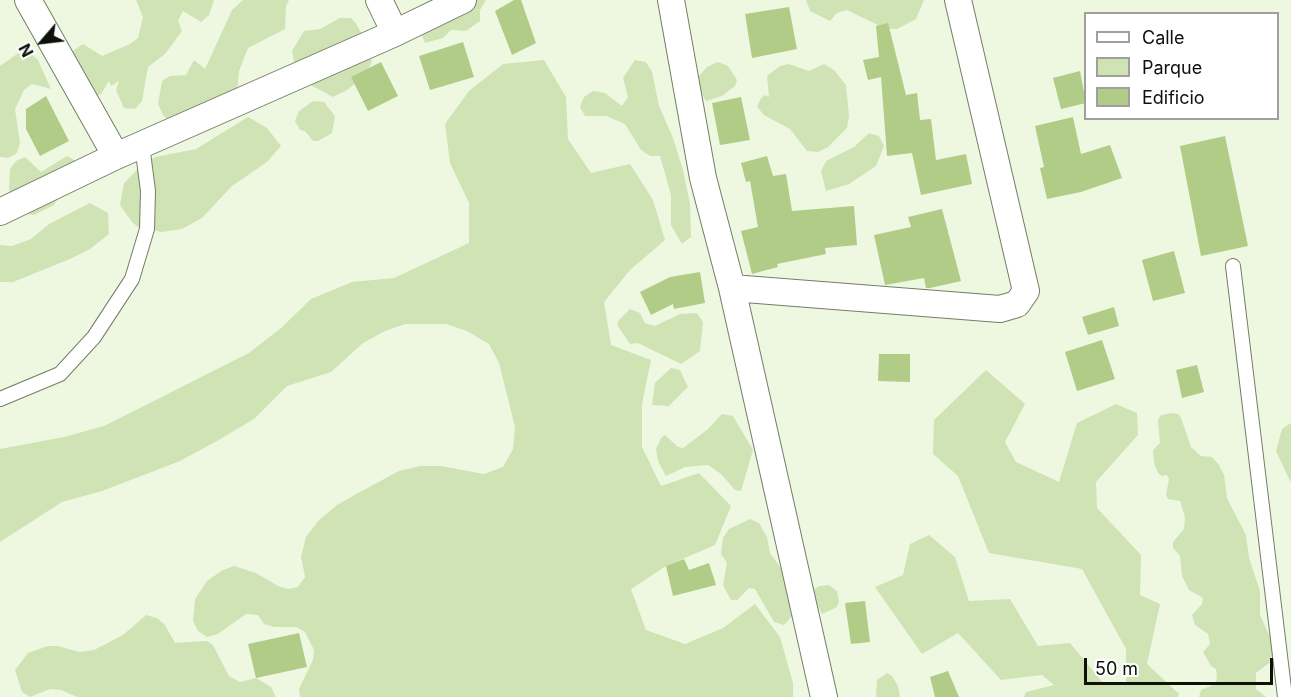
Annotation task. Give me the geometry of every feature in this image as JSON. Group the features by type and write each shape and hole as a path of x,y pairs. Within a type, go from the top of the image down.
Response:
{"street":[{"path":"28,0 116,156"},
{"path":"379,0 395,33"},
{"path":"0,212 116,156 395,33 464,0"},
{"path":"671,0 703,178 732,288 824,697"},
{"path":"732,288 1000,309 1017,304 1026,291 958,0"}],"lane":[{"path":"0,399 60,374 94,337 132,279 147,229 148,191 142,145"},
{"path":"1233,266 1285,697"}],"green space":[{"path":"136,0 214,0 209,15 201,22 183,11 178,21 182,31 165,54 148,67 142,101 135,109 124,108 116,90 119,81 111,86 109,81 101,94 96,96 68,58 83,44 102,56 138,38 143,17"},
{"path":"243,0 289,0 286,6 285,29 248,48 239,71 237,93 171,123 163,115 158,104 162,81 170,76 186,75 194,60 205,69 232,10"},
{"path":"451,0 486,0 480,10 480,21 466,31 451,30 443,38 425,43 421,33"},
{"path":"806,0 924,0 916,19 897,29 886,29 847,10 837,13 830,21 810,11"},
{"path":"340,18 351,18 355,22 367,43 372,62 364,76 347,90 333,97 305,82 295,68 292,51 304,31 320,29"},
{"path":"20,52 30,53 38,60 51,89 32,84 24,90 15,109 20,143 17,153 8,158 0,157 0,66"},
{"path":"544,60 566,97 568,139 591,173 630,164 653,200 665,240 630,270 604,302 611,345 651,360 642,404 642,447 661,486 699,473 731,506 715,545 666,566 631,589 646,630 685,644 723,628 755,604 780,637 793,683 793,697 300,697 299,689 313,660 314,650 305,632 296,627 274,627 264,624 258,615 246,614 218,634 207,637 198,631 193,621 195,599 207,581 223,570 234,566 256,573 278,586 288,589 298,587 305,577 301,557 306,537 318,521 337,505 358,493 399,471 420,466 441,466 484,474 503,467 513,449 515,427 499,363 489,344 467,331 446,324 405,324 385,331 363,343 331,372 287,386 254,419 217,441 180,461 102,491 62,502 0,542 0,449 64,437 104,426 249,353 281,328 311,299 352,282 394,278 469,243 469,203 450,163 445,124 469,91 503,64"},
{"path":"635,60 646,62 652,72 659,106 673,138 683,170 690,204 691,237 682,244 671,225 671,195 660,156 650,156 641,150 625,124 606,116 585,116 580,107 584,97 593,91 605,93 622,106 628,97 623,78"},
{"path":"718,62 728,66 737,80 735,86 722,96 706,101 696,85 696,79 707,67"},
{"path":"789,64 809,71 824,64 834,70 846,85 849,116 847,128 828,147 818,152 807,151 790,129 764,115 757,107 761,98 765,95 769,97 767,76 780,66"},
{"path":"313,101 324,102 335,116 332,133 318,141 313,141 305,131 300,130 295,121 299,111"},
{"path":"248,117 267,128 281,146 267,162 232,186 202,218 182,229 162,232 138,227 132,222 120,205 124,183 138,169 155,157 196,149"},
{"path":"869,133 879,136 884,146 876,166 849,184 826,191 821,171 826,161 854,147"},
{"path":"67,156 76,161 80,171 65,187 54,205 34,215 25,214 9,190 10,169 16,161 25,157 41,172"},
{"path":"90,203 108,213 109,234 90,249 70,259 13,282 0,282 0,245 12,246 31,239 49,224"},
{"path":"630,309 640,313 645,323 655,326 680,314 697,313 703,322 700,351 681,364 638,343 630,344 617,325"},
{"path":"671,368 680,370 688,387 669,406 652,405 655,383"},
{"path":"986,370 1025,404 1005,442 1016,462 1059,482 1077,423 1116,404 1137,413 1138,435 1096,482 1097,508 1141,555 1140,595 1160,604 1147,664 1179,694 1178,697 1024,697 1026,692 1054,685 1042,675 1001,680 958,633 922,654 875,587 903,575 910,544 929,535 955,557 969,601 1010,599 1038,646 1070,643 1105,685 1126,682 1126,649 1082,569 989,553 958,476 933,454 934,420"},
{"path":"722,414 733,416 753,450 741,491 735,490 721,474 708,465 685,467 666,476 658,461 656,449 661,438 665,435 678,447 683,448 708,429"},
{"path":"1178,414 1181,418 1191,447 1201,456 1212,457 1219,465 1224,475 1227,498 1246,535 1249,558 1260,591 1260,615 1275,648 1269,663 1256,673 1256,689 1266,697 1199,697 1201,690 1215,684 1217,678 1216,669 1211,666 1203,652 1210,644 1208,634 1195,625 1192,615 1202,604 1203,598 1189,590 1182,576 1180,556 1173,548 1173,542 1184,529 1185,517 1180,501 1168,499 1166,495 1169,479 1167,475 1162,476 1158,473 1154,463 1153,450 1160,443 1158,420 1161,415"},
{"path":"1291,423 1291,483 1276,451 1282,429"},
{"path":"750,519 759,523 767,537 770,553 783,571 792,616 784,625 774,622 755,589 749,588 737,600 731,600 723,585 727,563 721,554 723,538 729,529"},
{"path":"829,585 837,591 839,602 837,607 822,614 811,592 819,586"},
{"path":"146,615 157,618 165,625 175,643 207,641 213,645 229,676 240,682 256,678 271,687 276,697 77,697 61,690 50,689 30,697 22,692 15,670 28,653 48,646 58,646 79,652 94,650 123,635"},
{"path":"887,673 892,676 898,686 900,697 876,697 877,680"}],"building":[{"path":"514,0 521,0 536,43 512,55 495,11"},
{"path":"789,7 797,49 752,58 745,14"},
{"path":"888,23 906,95 917,93 920,120 931,119 936,160 966,154 972,184 921,195 912,153 887,156 881,77 868,80 863,60 879,57 876,26"},
{"path":"463,42 474,77 430,90 419,56"},
{"path":"381,62 398,96 368,111 351,77"},
{"path":"1080,71 1084,103 1061,109 1053,78"},
{"path":"46,96 69,141 40,156 26,129 26,109"},
{"path":"741,97 750,140 720,145 712,103"},
{"path":"1073,117 1081,154 1110,145 1122,178 1081,192 1047,199 1040,168 1044,167 1035,126"},
{"path":"1225,136 1248,246 1201,256 1180,146"},
{"path":"767,156 773,176 786,174 792,211 854,206 857,245 825,248 826,254 777,264 778,267 752,274 741,231 758,227 750,181 746,182 741,163"},
{"path":"942,209 961,281 930,288 926,288 924,278 885,285 874,235 911,227 908,217"},
{"path":"1174,251 1185,293 1153,301 1142,260"},
{"path":"700,272 705,303 674,309 673,304 651,315 640,292 670,277"},
{"path":"1114,307 1119,326 1088,335 1082,317"},
{"path":"1102,340 1115,379 1077,391 1065,352"},
{"path":"879,354 910,354 910,382 878,381"},
{"path":"1197,365 1204,392 1182,398 1176,370"},
{"path":"684,559 689,570 709,563 716,585 673,596 666,566"},
{"path":"865,601 870,642 851,644 845,603"},
{"path":"299,633 307,667 256,678 248,644"},
{"path":"948,671 959,697 935,697 930,677"}]}
